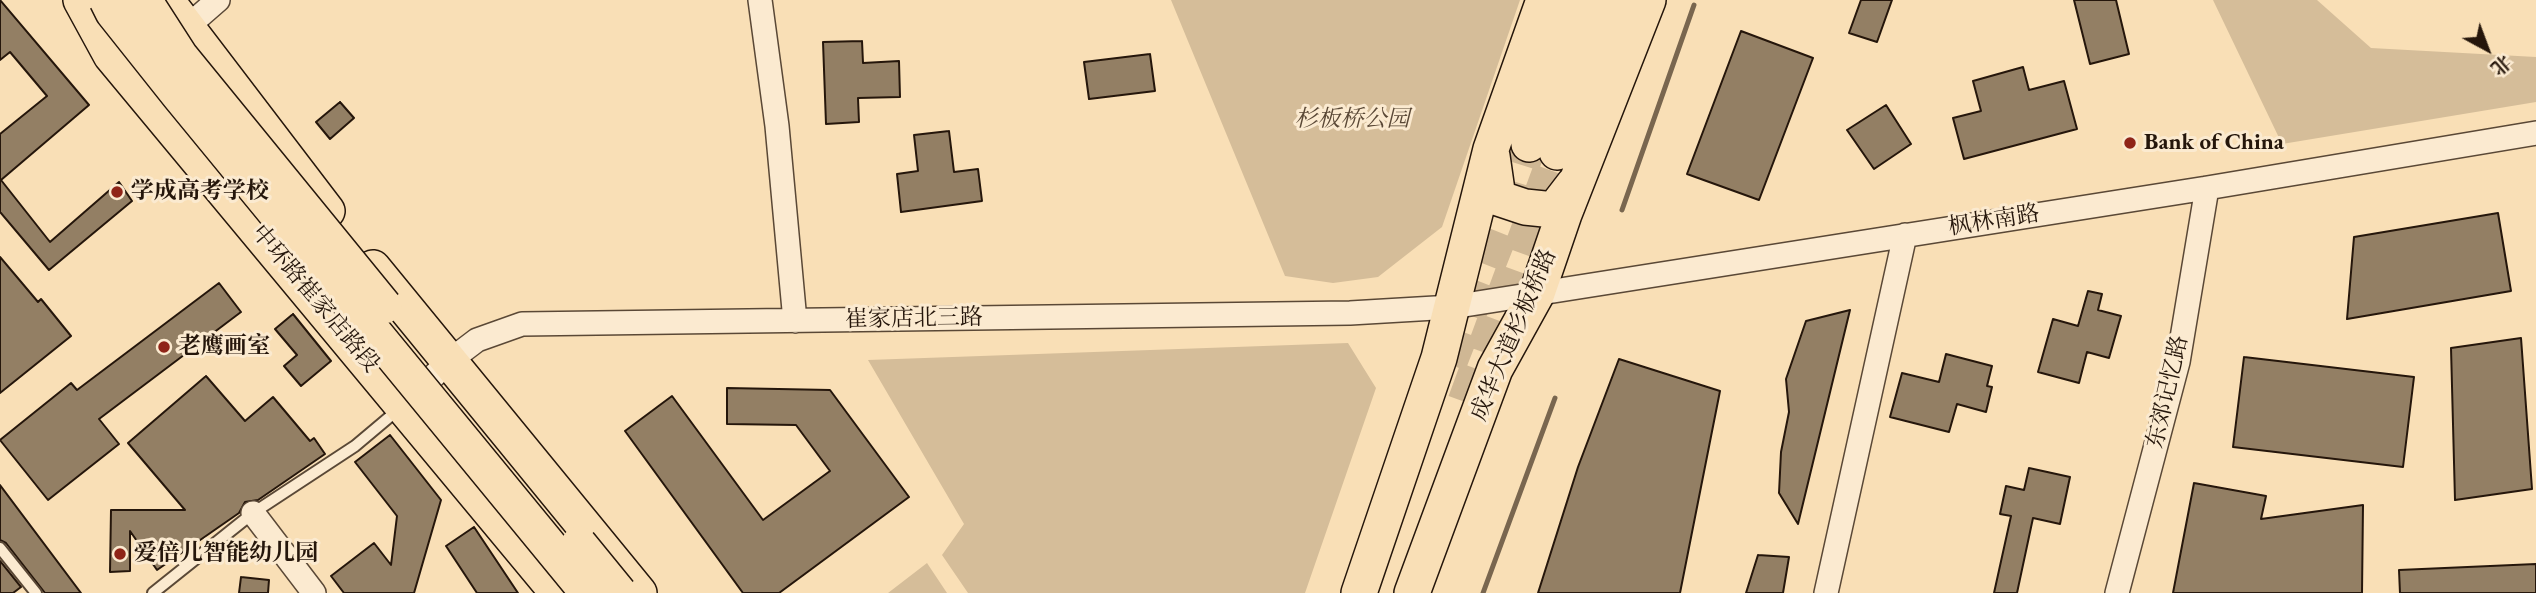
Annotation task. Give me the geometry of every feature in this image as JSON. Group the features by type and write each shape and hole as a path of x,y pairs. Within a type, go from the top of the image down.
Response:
{"main road":[{"name":"中环路崔家店路段","path":"81,0 111,55 558,593"},
{"path":"107,0 113,12 178,95 588,593"},
{"path":"144,0 180,56 619,593"},
{"path":"1359,593 1439,358 1490,149 1544,0"},
{"path":"1490,149 1499,198 1525,208 1554,210 1555,158 1578,0"},
{"path":"1555,158 1612,0"},
{"name":"成华大道杉板桥路","path":"1412,593 1495,369 1537,293 1555,158 1648,0"},
{"path":"177,14 337,225 639,593"}],"street":[{"path":"177,14 218,0"},
{"path":"760,0 777,126 795,321"},
{"name":"枫林南路","path":"1452,307 2207,188 2536,133"},
{"name":"东郊记忆路","path":"2117,593 2178,362 2207,188"},
{"path":"1825,593 1905,235"},
{"name":"崔家店北三路","path":"404,405 448,362 477,340 522,324 1350,313 1452,307"},
{"path":"253,513 314,593"}],"lane":[{"path":"153,593 253,513 355,446 404,405"},
{"path":"0,548 36,593"}],"green space":[{"name":"杉板桥公园","path":"1171,0 1520,0 1442,227 1378,277 1333,283 1285,276"},
{"path":"2213,0 2317,0 2371,48 2536,57 2536,102 2282,144"},
{"path":"1348,343 1376,388 1305,593 968,593 942,555 964,524 868,360"},
{"path":"927,563 947,593 888,593"}],"building":[{"path":"0,0 89,105 1,180 50,242 119,182 132,201 49,270 0,212 0,134 47,96 10,52 0,60"},
{"path":"1861,0 1892,0 1877,42 1849,33"},
{"path":"2074,0 2116,0 2129,54 2090,64"},
{"path":"1741,31 1813,58 1759,200 1687,174"},
{"path":"862,41 863,63 899,61 900,97 858,98 859,122 826,124 823,42"},
{"path":"1150,54 1155,91 1089,99 1084,62"},
{"path":"2023,67 2029,90 2064,81 2077,129 1964,159 1953,118 1981,111 1973,81"},
{"path":"340,102 354,118 330,139 316,122"},
{"path":"1886,105 1911,144 1874,169 1847,130"},
{"path":"949,131 954,172 978,169 982,201 901,212 897,174 918,171 914,135"},
{"path":"2498,213 2511,291 2347,319 2354,237"},
{"path":"0,257 38,302 41,299 71,336 0,393"},
{"path":"219,283 241,312 99,419 119,444 48,500 0,440 71,383 77,390"},
{"path":"2088,291 2102,294 2098,310 2121,316 2109,358 2087,352 2079,383 2038,372 2053,319 2078,326"},
{"path":"1850,310 1798,524 1779,493 1781,452 1789,412 1786,379 1806,321"},
{"path":"293,314 331,361 301,386 284,366 297,355 275,329"},
{"path":"2521,338 2532,489 2455,500 2451,348"},
{"path":"1946,354 1992,366 1987,386 1992,387 1986,412 1957,404 1949,432 1890,417 1902,373 1939,382"},
{"path":"2244,357 2414,377 2403,467 2233,447"},
{"path":"1619,359 1720,391 1680,593 1538,593 1578,467"},
{"path":"206,376 245,421 273,397 310,441 314,438 325,454 258,500 245,502 239,513 157,570 130,531 130,571 110,572 111,510 185,510 128,443"},
{"path":"727,388 830,390 909,497 779,593 743,593 625,431 672,396 763,520 830,471 796,425 727,424"},
{"path":"390,435 441,500 414,593 344,593 331,576 374,543 391,565 397,516 355,462"},
{"path":"2029,468 2070,477 2060,524 2033,518 2017,593 1994,593 2011,516 2000,514 2006,486 2024,490"},
{"path":"2194,483 2266,496 2261,519 2363,505 2362,593 2173,593"},
{"path":"0,485 81,593 45,593 6,543 0,540"},
{"path":"474,527 518,593 477,593 446,546"},
{"path":"1758,555 1789,557 1783,593 1746,593"},
{"path":"0,561 21,587 13,593 0,593"},
{"path":"2536,564 2536,593 2400,593 2399,570"},
{"path":"241,577 269,580 268,593 239,593"}],"waterway":[{"path":"1622,210 1694,5"},
{"path":"1483,593 1555,398"}],"tunnel":[{"path":"1449,364 1504,224 1529,144"},
{"path":"1465,402 1557,152"}],"place":[{"name":"Bank of China","path":"2130,143"},
{"name":"学成高考学校","path":"117,192"},
{"name":"老鹰画室","path":"164,347"},
{"name":"爱倍儿智能幼儿园","path":"120,554"}]}
